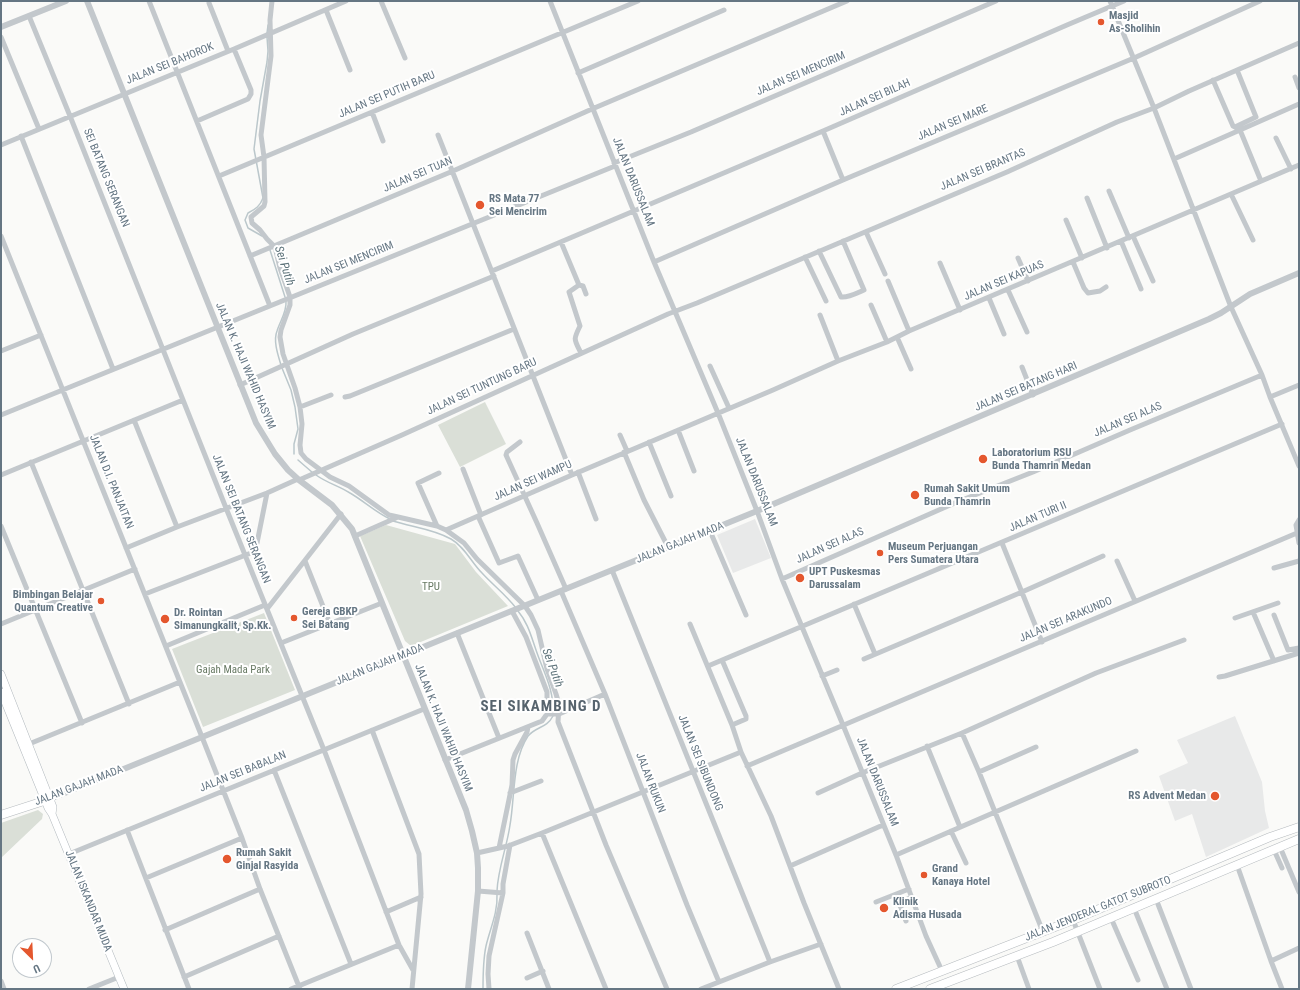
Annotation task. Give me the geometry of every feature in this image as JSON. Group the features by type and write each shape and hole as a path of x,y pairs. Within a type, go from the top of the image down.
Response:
{"main road":[{"name":"JALAN ISKANDAR MUDA","path":"1,674 29,744 47,800 48,808 69,854 124,989"},
{"name":"JALAN ISKANDAR MUDA","path":"1,692 47,800"},
{"name":"JALAN GAJAH MADA","path":"1,815 47,800"},
{"name":"JALAN JENDERAL GATOT SUBROTO","path":"896,989 1044,932 1299,827"},
{"name":"JALAN JENDERAL GATOT SUBROTO","path":"930,989 948,986 1299,839"},
{"path":"942,971 948,986"}],"street":[{"path":"1,27 66,1"},
{"name":"JALAN K. HAJI WAHID HASYIM","path":"87,1 256,423 275,454 299,480 332,505 341,514 355,536 466,810 477,853 478,891 468,989"},
{"path":"149,1 270,306"},
{"path":"272,1 268,35 271,56 261,135 264,157 265,202 264,206 253,214 251,220 273,247 290,298 290,306 280,337 280,345 300,407 302,429 300,450 306,459 318,471 363,495 381,510 397,518 436,526 446,530 464,543 477,559 524,606 538,630 547,669 559,704 553,714"},
{"name":"JALAN SEI BAHOROK","path":"1,145 268,35 346,1"},
{"path":"381,1 405,58"},
{"name":"JALAN DARUSSALAM","path":"550,1 674,312 718,413 801,626 896,855 926,936 942,971"},
{"name":"JALAN SEI PUTIH BARU","path":"219,176 638,1"},
{"name":"JALAN SEI TUAN","path":"250,256 453,171 592,108 847,1"},
{"name":"JALAN SEI MENCIRIM","path":"1,415 615,165 996,1"},
{"name":"JALAN SEI BILAH","path":"240,385 353,334 493,274 561,242 823,131 1067,25 1111,4 1124,1"},
{"name":"JALAN SEI MARE","path":"654,262 843,180 1134,58 1260,1"},
{"path":"209,3 228,51"},
{"path":"1111,4 1154,108 1231,307 1262,375 1299,466"},
{"path":"326,10 350,70"},
{"path":"578,73 724,10"},
{"name":"SEI BATANG SERANGAN","path":"29,16 163,349"},
{"path":"1,37 40,128"},
{"name":"JALAN SEI BRANTAS","path":"674,312 866,232 1117,122 1154,108 1213,80 1299,43"},
{"path":"197,121 248,99 251,94 251,90 234,49"},
{"path":"1213,80 1233,126 1235,127 1256,117 1237,70"},
{"path":"1294,77 1299,88"},
{"path":"1174,159 1299,104"},
{"path":"372,112 382,141"},
{"path":"1240,130 1261,181"},
{"path":"823,131 843,180"},
{"path":"20,136 113,369"},
{"path":"438,136 572,475"},
{"path":"1276,138 1290,169"},
{"name":"JALAN SEI KAPUAS","path":"718,413 838,361 897,338 909,331 1299,165"},
{"path":"1108,191 1153,281"},
{"path":"1231,194 1253,240"},
{"path":"1087,198 1107,248"},
{"path":"1066,220 1082,258"},
{"path":"866,232 885,274"},
{"name":"JALAN D.I. PANJAITAN","path":"1,236 166,646 299,987"},
{"path":"819,251 841,297 864,290 842,241"},
{"path":"561,242 579,285 583,286 586,294"},
{"path":"1121,242 1141,289"},
{"path":"805,257 826,301"},
{"path":"1018,258 1028,281"},
{"path":"1073,262 1084,288 1088,293 1100,291 1106,287"},
{"path":"940,263 960,310"},
{"name":"JALAN SEI BATANG HARI","path":"757,511 1209,319 1231,307 1250,294 1299,273"},
{"path":"888,281 909,331"},
{"path":"579,285 569,292 580,326 575,340 581,353"},
{"path":"1008,290 1028,332"},
{"path":"989,298 1004,334"},
{"path":"871,305 887,342"},
{"name":"JALAN SEI TUNTUNG BARU","path":"126,548 177,526 299,480 674,312"},
{"path":"820,315 838,361"},
{"path":"345,397 514,329"},
{"path":"1,351 41,335"},
{"path":"897,338 911,369"},
{"name":"JALAN SEI BATANG SERANGAN","path":"163,349 324,750 399,945 414,970"},
{"path":"710,366 729,408"},
{"path":"1022,367 1033,395"},
{"name":"JALAN SEI ALAS","path":"782,579 957,502 1055,463 1262,375"},
{"path":"1270,397 1299,385"},
{"path":"300,407 331,395"},
{"path":"1,475 184,400"},
{"name":"JALAN SEI WAMPU","path":"446,530 718,413"},
{"path":"134,420 177,526"},
{"name":"JALAN TURI II","path":"708,666 1282,424"},
{"path":"678,430 694,471"},
{"path":"620,435 644,500 668,547"},
{"name":"JALAN RUKUN","path":"520,442 506,453 525,496 605,694 718,982"},
{"path":"649,442 671,496"},
{"path":"31,462 129,704"},
{"path":"463,469 499,563 519,557 538,600"},
{"path":"578,472 596,519"},
{"path":"436,526 418,483 439,473"},
{"path":"145,594 251,553 257,543 267,493"},
{"name":"JALAN GAJAH MADA","path":"47,800 757,511"},
{"path":"166,646 266,607 305,561 341,514"},
{"path":"355,536 397,518"},
{"path":"1299,520 1296,525 1299,543"},
{"path":"1,526 82,723"},
{"path":"710,531 746,615"},
{"name":"JALAN SEI ARAKUNDO","path":"747,766 1297,533"},
{"path":"1002,543 1042,642"},
{"path":"864,659 1103,556"},
{"path":"1274,568 1299,560"},
{"path":"305,561 330,624"},
{"path":"1117,561 1135,601"},
{"path":"1,624 135,569"},
{"name":"JALAN SEI SIBUNDONG","path":"612,570 770,962"},
{"path":"281,643 382,603"},
{"path":"1235,618 1278,603"},
{"path":"854,604 875,654"},
{"path":"513,611 526,637 547,692 553,714 558,722 593,812 667,989"},
{"path":"1253,612 1274,661"},
{"path":"1274,616 1288,650 1299,648"},
{"path":"690,624 732,725 741,752 771,816 840,989"},
{"path":"457,633 499,738"},
{"path":"818,793 862,773 962,733 1089,676 1184,640"},
{"path":"1219,677 1299,653"},
{"path":"722,660 746,716 746,719 732,725"},
{"path":"822,676 837,670"},
{"path":"29,744 180,682"},
{"path":"445,760 528,727 553,714 605,694"},
{"name":"JALAN SEI BABALAN","path":"69,854 424,709"},
{"path":"500,848 513,792 515,754 527,732 528,727"},
{"path":"372,730 419,854 421,897 412,989"},
{"path":"962,733 1044,932"},
{"path":"927,746 960,827"},
{"path":"979,772 1036,747"},
{"path":"896,855 1136,751"},
{"path":"477,853 500,848 542,833 741,752"},
{"path":"274,770 351,964"},
{"path":"513,792 541,781"},
{"path":"790,866 883,825"},
{"path":"127,830 189,989"},
{"path":"951,831 966,863"},
{"path":"542,833 606,989"},
{"path":"146,878 242,838"},
{"path":"489,989 489,956 496,928 509,845"},
{"path":"1277,848 1282,868"},
{"path":"1277,848 1299,892"},
{"path":"1237,865 1282,989"},
{"path":"165,930 260,889"},
{"path":"876,902 909,889"},
{"path":"478,891 502,892"},
{"path":"386,912 421,897"},
{"path":"906,921 899,903 912,897"},
{"path":"1156,899 1191,989"},
{"path":"1134,908 1167,989"},
{"path":"1111,918 1138,980"},
{"path":"1072,920 1100,989"},
{"path":"527,932 549,989"},
{"path":"184,977 279,936"},
{"path":"701,989 821,944"},
{"path":"291,989 399,945"},
{"path":"1271,961 1299,948"},
{"path":"1017,956 1029,989"},
{"path":"527,978 543,971"},
{"path":"89,989 119,977"},
{"path":"1,981 4,989"}],"shaded area":[{"path":"755,519 771,558 733,573 717,535"},
{"name":"RS Advent Medan","path":"1235,716 1262,782 1265,811 1269,828 1206,857 1192,814 1175,821 1159,776 1188,763 1177,740"}],"green space":[{"path":"485,402 506,444 460,467 438,425"},
{"name":"TPU","path":"386,525 455,544 476,572 508,606 411,646 405,641 360,536"},
{"name":"Gajah Mada Park","path":"264,613 295,690 203,727 172,649"},
{"path":"38,810 43,814 42,819 1,858 1,823"}],"waterway":[{"name":"Sei Putih","path":"267,33 268,25"},
{"name":"Sei Putih","path":"262,236 248,228 245,220 248,213 257,207 263,198 254,149 267,62 267,37"},
{"name":"Sei Putih","path":"270,250 285,297"},
{"name":"Sei Putih","path":"281,365 276,348 276,335 283,316 286,301"},
{"name":"Sei Putih","path":"282,368 291,390 295,407 298,429 294,444 294,454"},
{"name":"Sei Putih","path":"298,460 313,473"},
{"name":"Sei Putih","path":"316,475 342,488 390,519"},
{"name":"Sei Putih","path":"393,521 423,528 456,542 482,573 516,608"},
{"name":"Sei Putih","path":"518,611 529,630 548,680 552,696 553,712"},
{"name":"Sei Putih","path":"497,891 499,874 512,814 515,779 519,756 528,736 548,723 553,716"},
{"name":"Sei Putih","path":"483,989 485,951 495,914 497,895"}],"place":[{"name":"Masjid As-Sholihin","path":"1101,22"},
{"name":"RS Mata 77 Sei Mencirim","path":"480,205"},
{"name":"Laboratorium RSU Bunda Thamrin Medan","path":"983,459"},
{"name":"Rumah Sakit Umum Bunda Thamrin","path":"915,495"},
{"name":"Museum Perjuangan Pers Sumatera Utara","path":"880,553"},
{"name":"UPT Puskesmas Darussalam","path":"800,578"},
{"name":"Bimbingan Belajar Quantum Creative","path":"101,601"},
{"name":"Gereja GBKP Sei Batang","path":"294,618"},
{"name":"Dr. Rointan Simanungkalit, Sp.Kk.","path":"165,619"},
{"name":"RS Advent Medan","path":"1215,796"},
{"name":"Rumah Sakit Ginjal Rasyida","path":"227,859"},
{"name":"Grand Kanaya Hotel","path":"924,875"},
{"name":"Klinik Adisma Husada","path":"884,908"}],"district":[{"name":"SEI SIKAMBING D","path":"541,707"}]}
